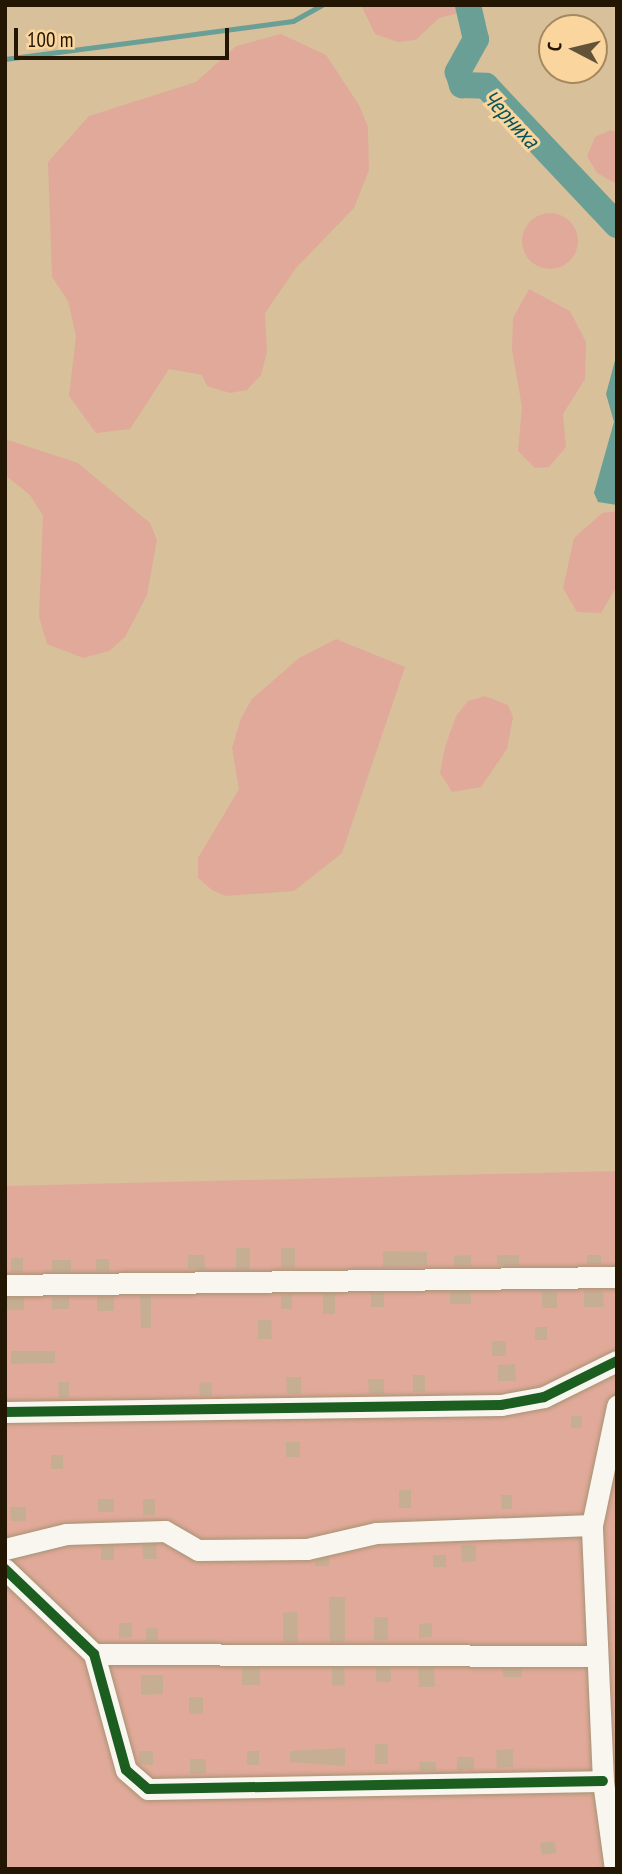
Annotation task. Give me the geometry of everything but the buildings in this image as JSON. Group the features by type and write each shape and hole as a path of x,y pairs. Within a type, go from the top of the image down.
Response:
{"street":[{"path":"5,1285 617,1277"},
{"path":"5,1412 501,1405 544,1396 617,1361"},
{"path":"615,1869 603,1781 595,1656 592,1525 617,1406"},
{"path":"5,1549 66,1534 165,1531 198,1550 307,1549 376,1533 592,1525"},
{"path":"5,1569 94,1654 126,1770 148,1790 603,1781"},
{"path":"94,1654 595,1656"}],"shaded area":[{"path":"361,5 490,5 439,18 416,40 398,42 375,34"},
{"path":"281,34 326,55 359,105 368,127 369,170 354,208 296,268 265,313 267,352 261,375 247,390 230,393 207,386 202,375 169,369 130,429 96,433 69,396 76,336 68,301 52,277 48,162 89,116 196,82 236,46"},
{"path":"611,130 617,132 615,183 597,173 587,156 595,137"},
{"path":"544,213 556,213 566,217 574,225 578,241 574,257 566,265 556,269 544,269 534,265 526,257 522,247 522,235 526,225 534,217"},
{"path":"529,289 570,311 586,342 585,379 563,414 566,447 549,467 535,468 518,451 522,407 512,350 513,318"},
{"path":"5,439 78,463 150,523 157,540 147,595 125,637 109,651 83,658 47,644 39,617 43,516 30,495 5,475"},
{"path":"617,511 617,586 601,613 577,612 563,588 574,538 602,513"},
{"path":"336,639 405,667 342,853 294,891 225,896 212,890 198,878 198,858 239,789 232,748 241,718 252,699 299,658"},
{"path":"485,696 508,705 513,717 507,749 481,787 452,792 440,773 445,747 456,716 468,701"},
{"path":"617,1171 617,1869 5,1869 5,1186"}],"water":[{"path":"617,353 617,505 598,502 594,493 614,422 606,394"}],"waterway":[{"path":"5,59 293,21 322,5"},
{"name":"Черниха","path":"468,5 476,39 458,72 462,85 486,86 617,225"}],"cycle path":[{"path":"5,1412 501,1405 544,1397 617,1361"},
{"path":"5,1569 94,1654 126,1770 148,1789 603,1781"}]}
